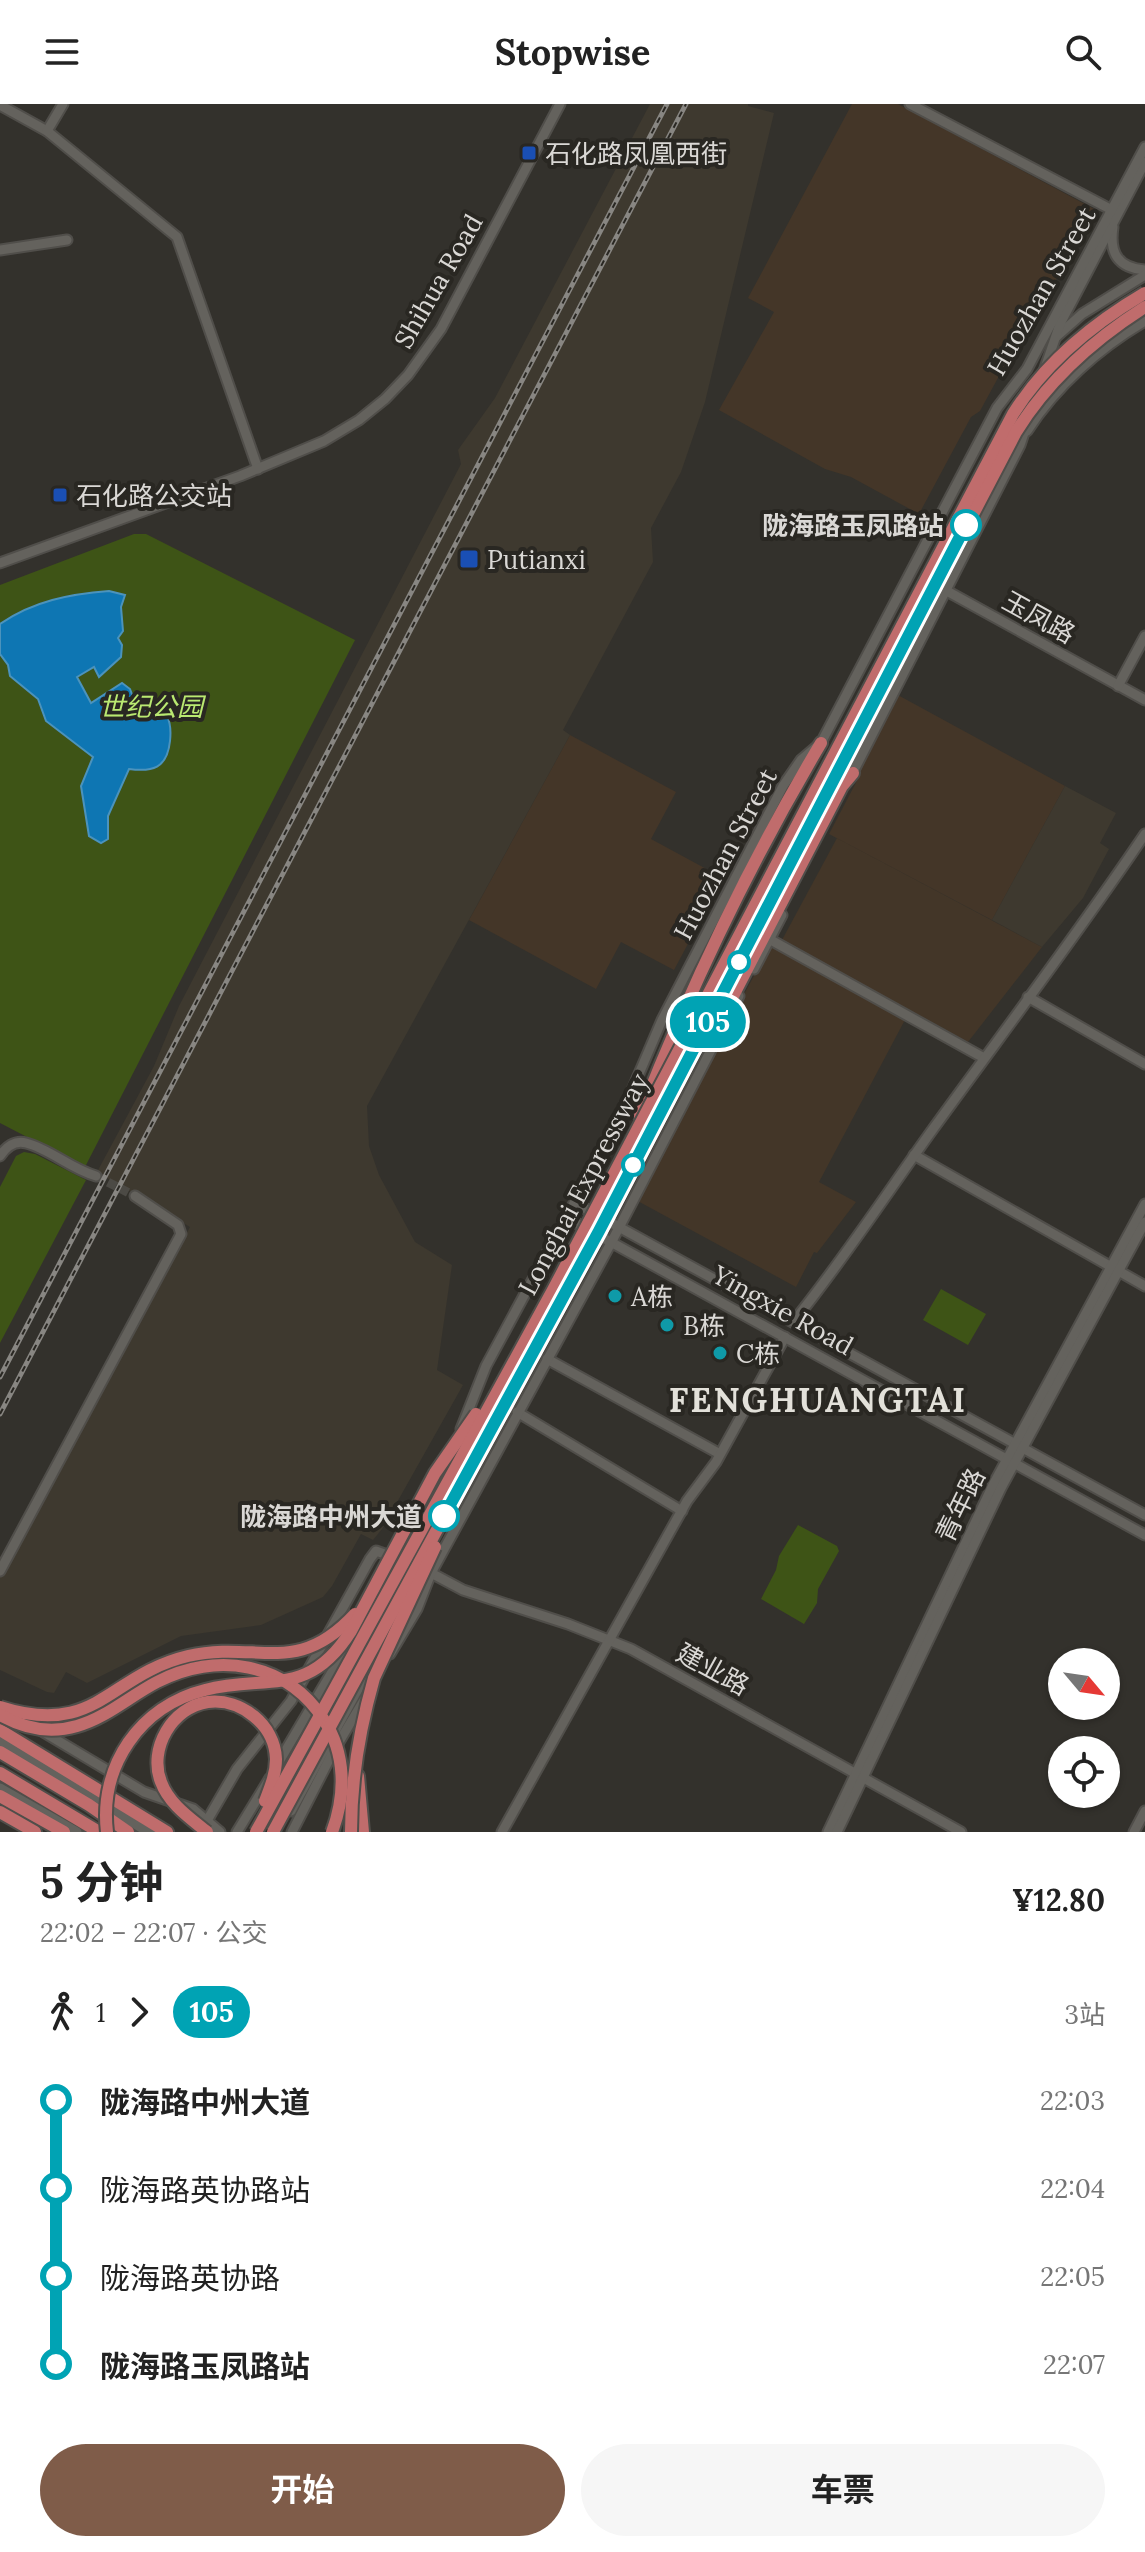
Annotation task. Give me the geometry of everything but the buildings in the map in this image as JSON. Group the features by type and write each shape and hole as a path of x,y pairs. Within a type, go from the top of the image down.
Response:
{"highway":[{"name":"Longhai Expressway","path":"256,1832 625,1152 1013,414 1046,371 1072,345 1145,293"},
{"name":"Longhai Expressway","path":"273,1832 666,1102 1016,432 1043,392 1064,370 1103,335 1145,307"},
{"path":"625,1152 671,1036 821,743"},
{"path":"666,1102 732,998 837,796 853,773"},
{"path":"107,1832 110,1779 123,1749 149,1718 165,1706 199,1691 295,1678 316,1668 345,1640 443,1459 509,1369"},
{"path":"351,1832 357,1762 368,1700 378,1666 405,1615 456,1493"},
{"path":"0,1707 26,1715 58,1716 92,1706 145,1674 191,1656 281,1654 309,1649 337,1632 368,1600"},
{"path":"0,1715 28,1727 65,1729 99,1717 155,1683 193,1668 238,1665 271,1673 314,1705 331,1732 342,1785 340,1807 332,1832"},
{"path":"205,1828 169,1796 161,1783 157,1755 160,1742 174,1720 189,1709 214,1702 232,1704 246,1711 261,1723 273,1745 276,1757 272,1785 248,1832"},
{"path":"0,1730 167,1832"},
{"path":"0,1752 128,1832"},
{"path":"357,1762 363,1832"},
{"path":"0,1773 77,1826 99,1832"},
{"path":"0,1796 64,1832"},
{"path":"0,1812 35,1832"}],"street":[{"path":"47,131 63,104"},
{"name":"Shihua Road","path":"0,563 258,469 324,441 385,399 408,375 441,329 560,104"},
{"path":"910,104 1112,210"},
{"path":"0,105 47,131 177,237 258,469"},
{"name":"Huozhan Street","path":"237,1832 335,1669 443,1476 486,1366 620,1118 662,1020 783,786 801,760 821,743 997,408 1027,369 1145,147"},
{"name":"Huozhan Street","path":"431,1573 611,1243 947,591 1020,445 1053,339 1145,162"},
{"path":"1114,222 1112,249 1115,257 1128,267 1145,273"},
{"path":"0,250 67,240"},
{"path":"1027,369 1053,339 1082,314 1145,273"},
{"path":"1020,445 1066,383 1110,344 1145,321"},
{"name":"玉凤路","path":"911,571 1145,700"},
{"path":"1118,686 1145,636"},
{"path":"794,1321 1083,925 1145,834"},
{"path":"769,939 984,1058"},
{"path":"1028,997 1145,1062"},
{"path":"0,1156 14,1143 25,1142 82,1172 96,1176"},
{"path":"914,1155 1145,1286"},
{"path":"0,1571 181,1234 178,1225 135,1196"},
{"name":"Yingxie Road","path":"575,1203 1145,1515"},
{"name":"青年路","path":"828,1832 859,1776 1011,1460 1114,1269 1145,1204"},
{"name":"Yingxie Road","path":"567,1218 1145,1535"},
{"name":"青年路","path":"1114,1269 1145,1222"},
{"path":"502,1832 682,1511 720,1454 785,1337"},
{"path":"547,1359 720,1454"},
{"path":"517,1412 682,1511"},
{"path":"205,1828 237,1769 291,1701 376,1551 397,1558"},
{"path":"280,1832 401,1612 431,1573"},
{"path":"292,1832 333,1752 417,1609 431,1573"},
{"name":"建业路","path":"431,1573 463,1590 631,1649 961,1832"},
{"path":"0,1707 137,1788 186,1806 205,1828 220,1832"},
{"path":"0,1741 148,1830"},
{"name":"青年路","path":"837,1832 859,1776"},
{"path":"0,1788 89,1832"},
{"path":"89,1805 148,1830"},
{"path":"1134,1832 1145,1811"}],"shaded area":[{"path":"650,104 748,104 774,113 705,402 681,472 651,528 653,562 563,730 570,735 367,1106 369,1146 379,1175 415,1242 452,1265 437,1370 463,1385 382,1529 373,1540 361,1534 323,1597 261,1625 181,1636 87,1683 66,1672 54,1693 47,1692 0,1670 0,1577 190,1227 97,1172 154,1066 179,1006 461,464 458,450 495,398"},
{"path":"852,104 898,104 1094,209 980,411 971,417 919,514 851,477 825,469 719,410 774,312 748,298"},
{"path":"896,694 1065,786 992,920 829,834 861,773 856,769"},
{"path":"570,735 676,792 651,839 723,878 674,970 621,942 596,989 469,920"},
{"path":"1065,786 1116,813 1100,843 1109,849 1083,898 1042,947 992,920"},
{"path":"837,838 1042,947 968,1042 782,940"},
{"path":"771,944 907,1016 819,1182 856,1202 817,1253 814,1252 796,1287 634,1199"}],"green space":[{"name":"世纪公园","path":"134,534 146,534 355,640 85,1167 0,1123 0,585"},
{"path":"24,1152 35,1154 86,1180 0,1343 0,1187 16,1156"},
{"path":"941,1289 986,1314 968,1345 923,1320"},
{"path":"798,1525 837,1546 839,1551 818,1589 817,1603 804,1624 761,1599 776,1570 779,1556"}],"water":[{"path":"109,591 125,595 121,607 123,631 118,638 122,645 121,657 99,677 94,667 77,677 91,703 122,683 130,689 137,708 167,716 171,734 162,763 151,769 129,769 108,816 108,839 101,843 89,836 81,786 93,757 46,721 38,699 10,676 8,665 0,654 0,624 52,600"}],"tunnel":[{"path":"96,1176 135,1196"}],"railway":[{"path":"0,1377 667,104"},
{"path":"0,1414 686,104"}],"bus line":[{"name":"105","path":"444,1516 599,1231 966,525"}],"place":[{"name":"石化路凤凰西街","path":"529,153"},
{"name":"石化路公交站","path":"60,495"},
{"name":"陇海路玉凤路站","path":"966,525"},
{"name":"Putianxi","path":"469,559"},
{"name":"A栋","path":"615,1296"},
{"name":"B栋","path":"667,1325"},
{"name":"C栋","path":"720,1353"},
{"name":"陇海路中州大道","path":"444,1516"}],"district":[{"name":"FENGHUANGTAI","path":"818,1399"}]}
